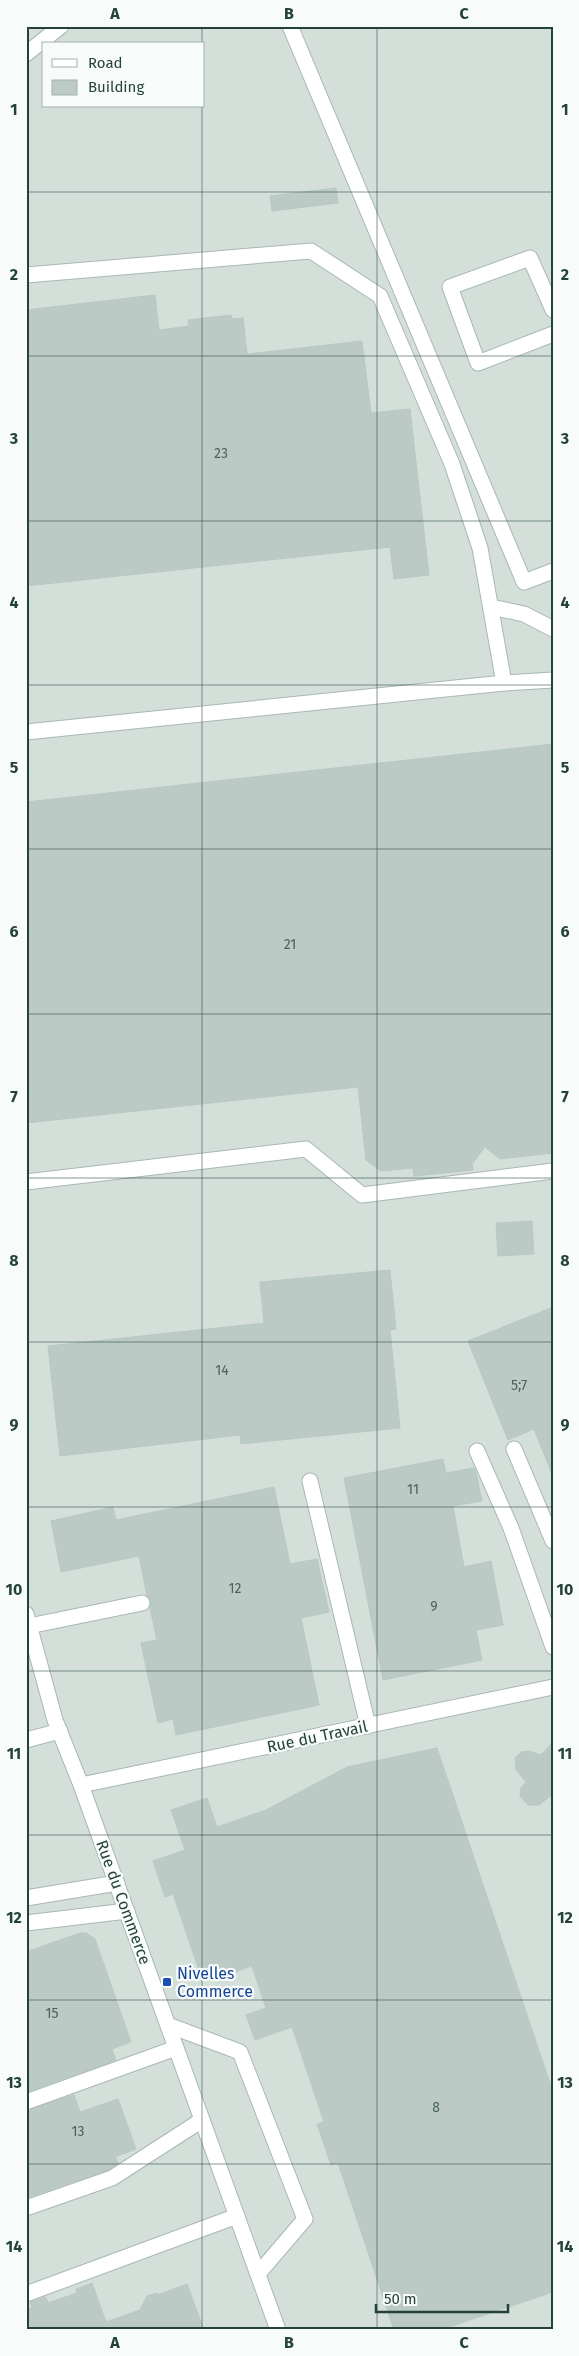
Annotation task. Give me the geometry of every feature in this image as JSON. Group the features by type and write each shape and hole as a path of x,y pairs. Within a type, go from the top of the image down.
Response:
{"street":[{"path":"26,54 61,26"},
{"path":"290,26 524,582 553,571"},
{"path":"26,275 311,251 380,296 452,464 480,548 504,683"},
{"path":"553,310 530,258 450,287 478,363 553,334"},
{"path":"491,607 524,614 553,629"},
{"path":"26,732 504,683 553,680"},
{"path":"26,1182 306,1150 362,1195 553,1171"},
{"path":"514,1449 553,1542"},
{"path":"476,1451 511,1528 553,1647"},
{"path":"310,1481 368,1726"},
{"path":"28,1620 142,1603"},
{"name":"Rue du Commerce","path":"28,1620 60,1731 127,1910 278,2330"},
{"name":"Rue du Travail","path":"81,1785 553,1687"},
{"path":"26,1740 60,1731"},
{"path":"26,1898 117,1883"},
{"path":"26,1923 127,1910"},
{"path":"168,2026 240,2052 305,2218 258,2274"},
{"path":"26,2102 176,2048"},
{"path":"26,2208 112,2178 202,2120"},
{"path":"26,2294 237,2216"}],"shaded area":[{"path":"26,26 553,26 553,2330 26,2330"}],"building":[{"path":"336,188 338,203 272,211 270,196"},
{"path":"155,295 159,330 189,326 188,320 231,315 232,319 243,318 247,354 362,341 371,413 410,409 429,575 394,579 390,547 26,586 26,310"},
{"path":"553,744 553,1153 500,1159 485,1147 472,1164 473,1170 414,1176 413,1168 381,1171 366,1160 358,1087 26,1123 26,802"},
{"path":"532,1221 534,1254 498,1256 496,1223"},
{"path":"390,1270 396,1329 390,1330 400,1428 241,1444 240,1435 60,1456 48,1346 264,1323 260,1282"},
{"path":"553,1307 552,1474 534,1429 508,1440 468,1341"},
{"path":"443,1459 446,1473 474,1468 476,1473 482,1501 453,1506 464,1567 491,1561 503,1625 476,1630 482,1660 383,1680 344,1478"},
{"path":"274,1487 290,1564 317,1559 329,1612 301,1618 319,1705 176,1735 173,1719 158,1723 141,1643 157,1640 150,1608 151,1602 147,1596 139,1556 61,1572 51,1521 113,1507 116,1520"},
{"path":"553,1742 553,1794 539,1805 528,1805 520,1796 521,1788 526,1782 516,1770 515,1758 521,1752 529,1751 541,1755"},
{"path":"437,1748 553,2092 553,2292 440,2330 394,2330 338,2163 331,2165 317,2124 324,2122 292,2027 255,2040 246,2015 266,2008 252,1966 221,1977 219,1971 201,1976 173,1894 165,1897 153,1861 185,1850 171,1810 207,1798 217,1827 266,1810 347,1767"},
{"path":"80,1933 86,1933 95,1939 131,2042 112,2049 116,2060 26,2092 26,1952"},
{"path":"74,2095 80,2112 118,2099 136,2149 115,2157 118,2163 108,2170 26,2198 26,2111"},
{"path":"92,2283 106,2322 140,2310 147,2296 157,2293 157,2295 187,2284 204,2330 26,2330 26,2310 32,2308 30,2302 46,2297 48,2303 77,2293 76,2289"}],"place":[{"name":"Nivelles Commerce","path":"167,1982"}]}
